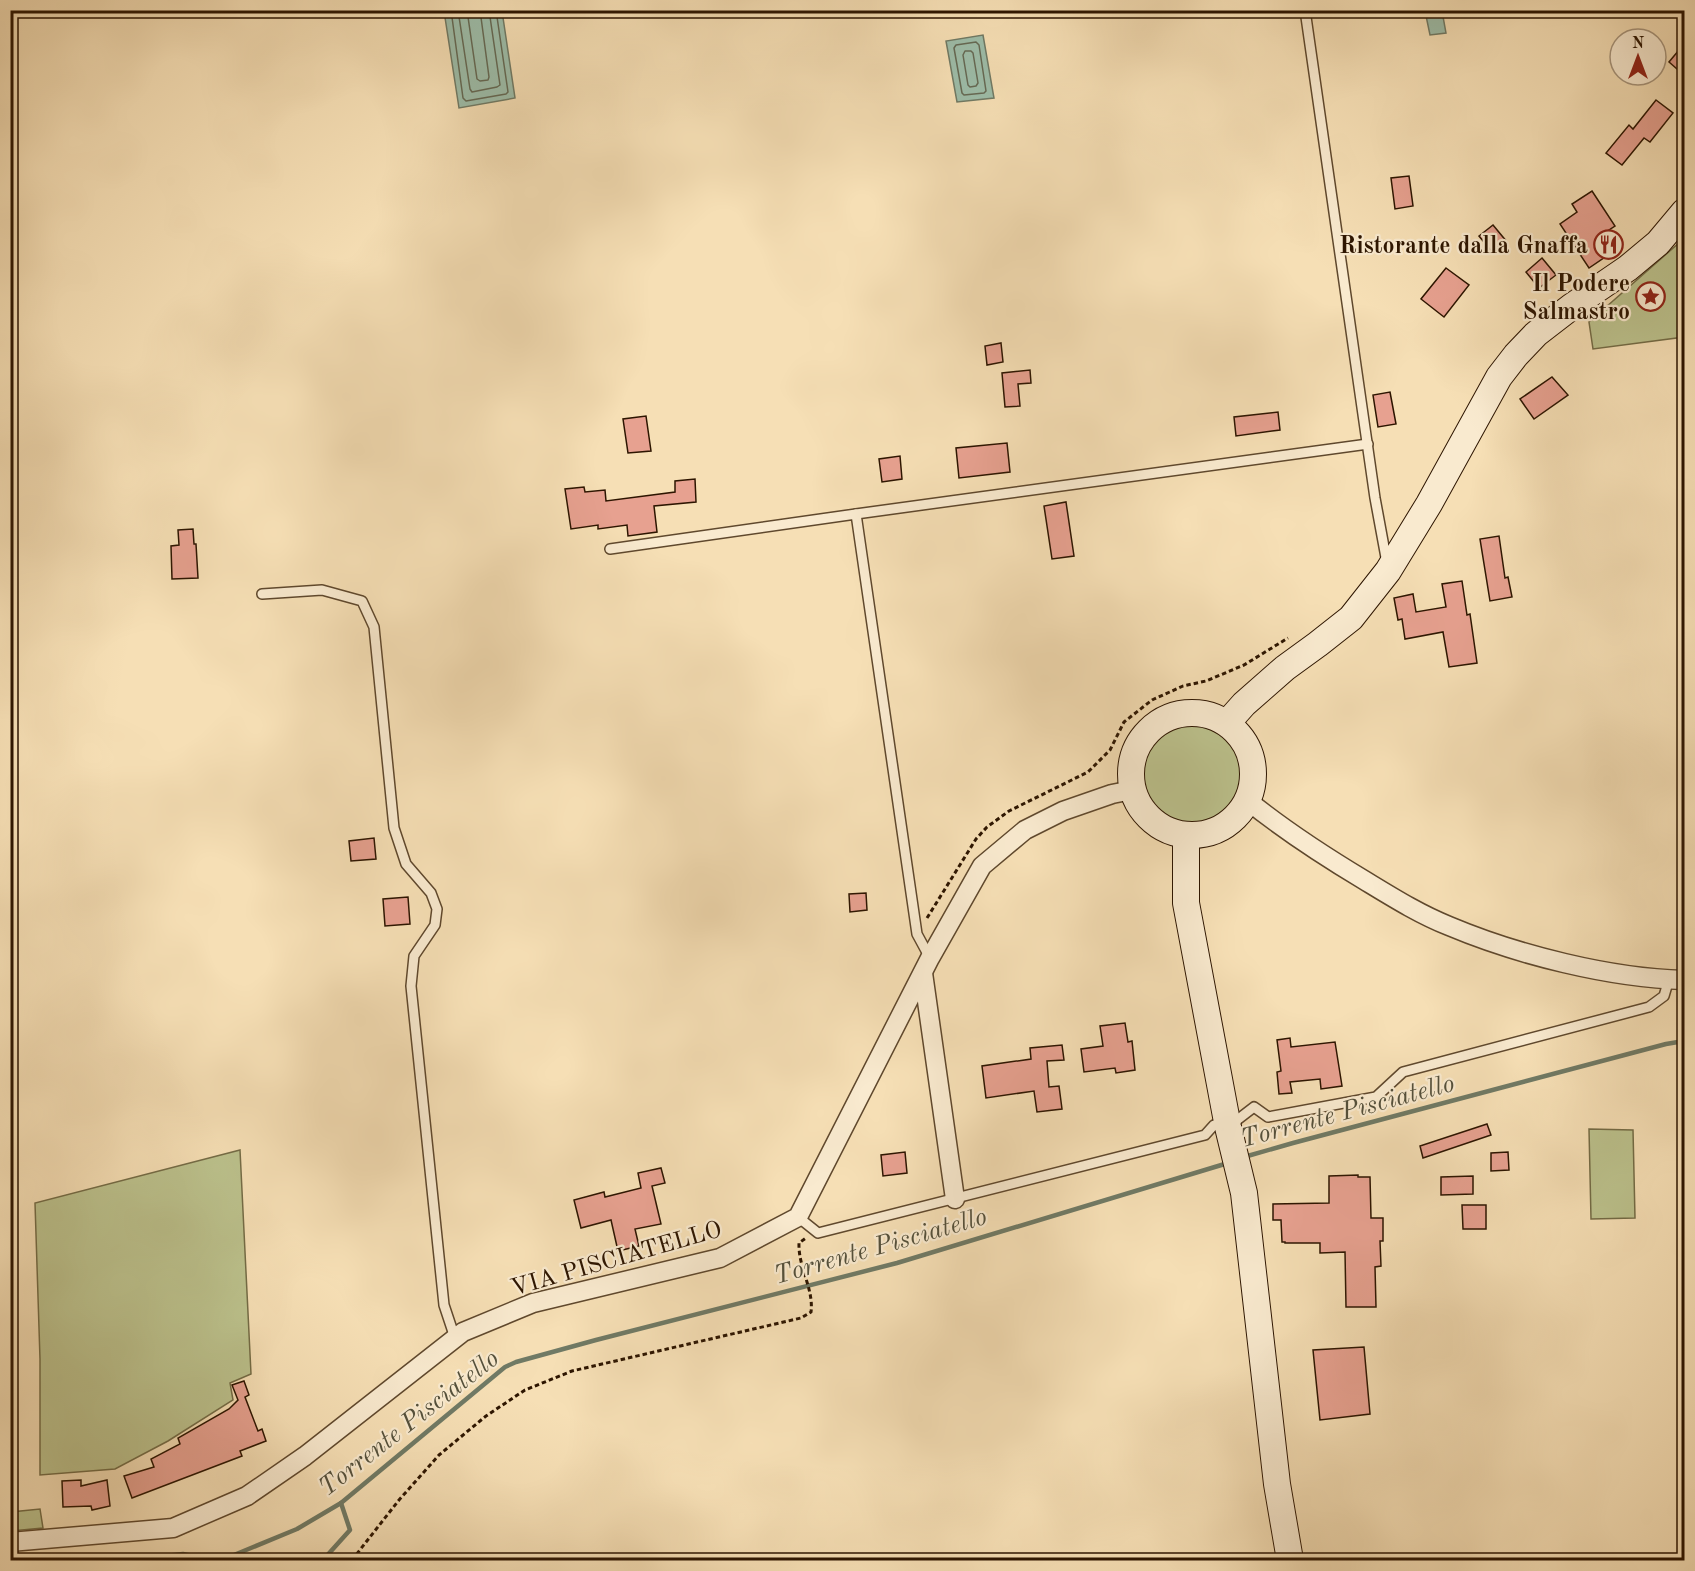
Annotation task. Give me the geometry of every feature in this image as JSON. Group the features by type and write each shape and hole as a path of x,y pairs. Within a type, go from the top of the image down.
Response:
{"street":[{"path":"1227,723 1244,704 1285,668 1351,618 1388,571 1429,504 1499,376 1516,355 1545,327 1628,268 1658,243 1684,212"},
{"path":"1191,712 1210,715 1227,723 1244,743 1253,767 1252,784 1247,800 1237,816 1222,827 1205,834 1186,835 1171,832 1158,825 1142,810 1132,790 1130,771 1134,753 1143,737 1156,724 1173,715 1191,712"},
{"path":"798,1217 925,958 982,866 1025,830 1063,811 1112,794 1132,790"},
{"path":"1247,800 1324,856 1406,906 1449,927 1514,949 1588,968 1677,979"},
{"path":"1186,835 1186,903 1229,1133 1244,1193 1277,1484 1290,1560"},
{"path":"925,958 955,1199"},
{"name":"VIA PISCIATELLO","path":"10,1542 173,1528 248,1496 305,1456 463,1332 533,1303 720,1258 798,1217"}],"lane":[{"path":"1305,10 1388,571"},
{"path":"610,549 1368,444"},
{"path":"856,514 916,923 925,958"},
{"path":"262,594 322,590 362,601 374,627 394,828 406,864 431,893 437,909 435,925 414,957 411,986 444,1305 455,1338"},
{"path":"798,1217 818,1233 1205,1135 1214,1125 1229,1133 1254,1107 1268,1118 1376,1097 1403,1072 1649,1007 1664,996 1677,979"}],"path":[{"path":"925,958 927,917 976,839 987,827 1009,811 1088,772 1110,750 1124,722 1152,700 1244,665 1292,636"},
{"path":"352,1560 399,1500 439,1455 486,1416 525,1390 572,1371 801,1318 811,1312 811,1297 799,1254 800,1243 818,1233"}],"green space":[{"name":"Il Podere Salmastro","path":"1680,242 1684,272 1684,337 1593,349 1589,322"},
{"path":"1192,725 1211,729 1226,740 1237,755 1241,774 1237,793 1226,808 1211,819 1192,823 1173,819 1158,808 1147,793 1143,774 1147,755 1158,740 1173,729"},
{"path":"1589,1129 1633,1130 1635,1218 1591,1219"},
{"path":"240,1150 251,1374 230,1383 233,1400 168,1441 115,1469 40,1475 40,1359 35,1203"},
{"path":"40,1509 43,1528 11,1531 11,1512"}],"water":[{"path":"444,11 502,11 515,98 459,108"},
{"path":"1425,11 1442,11 1446,33 1430,35"},
{"path":"983,35 994,98 957,102 946,41"}],"building":[{"path":"1684,44 1684,75 1669,62"},
{"path":"1656,100 1673,113 1650,142 1644,138 1622,165 1606,153 1629,125 1633,129"},
{"path":"1409,176 1413,206 1395,209 1391,178"},
{"path":"1592,191 1615,226 1606,232 1617,249 1589,268 1560,224 1577,212 1572,204"},
{"path":"1493,225 1507,242 1493,253 1479,236"},
{"path":"1542,258 1556,275 1539,288 1526,272"},
{"path":"1446,268 1469,285 1444,317 1421,299"},
{"path":"1001,343 1003,362 987,365 985,346"},
{"path":"1030,370 1031,383 1018,384 1020,406 1005,407 1002,373"},
{"path":"1552,377 1568,395 1534,419 1520,399"},
{"path":"1390,392 1396,424 1378,427 1373,395"},
{"path":"1278,412 1280,430 1236,436 1234,417"},
{"path":"646,416 651,451 628,453 623,419"},
{"path":"1007,443 1010,472 959,478 956,448"},
{"path":"900,456 902,479 882,482 879,459"},
{"path":"695,479 696,502 654,506 657,532 628,536 627,525 598,529 598,525 571,529 565,489 584,487 585,492 605,490 606,501 675,492 675,481"},
{"path":"1066,502 1074,556 1052,559 1044,506"},
{"path":"193,529 198,578 172,579 171,546 179,545 178,530"},
{"path":"1499,536 1505,578 1508,577 1512,597 1490,601 1480,539"},
{"path":"1462,581 1467,615 1470,614 1477,663 1449,667 1443,632 1405,639 1402,619 1398,620 1394,598 1413,594 1416,612 1446,607 1442,584"},
{"path":"374,838 376,859 351,861 349,841"},
{"path":"866,893 867,910 850,912 849,894"},
{"path":"408,897 410,924 385,926 383,899"},
{"path":"1125,1023 1128,1042 1132,1041 1135,1070 1116,1073 1115,1068 1084,1072 1081,1049 1103,1046 1100,1026"},
{"path":"1290,1038 1291,1047 1335,1042 1342,1086 1321,1089 1320,1079 1290,1082 1292,1093 1279,1094 1277,1072 1281,1071 1277,1040"},
{"path":"1062,1045 1064,1060 1047,1061 1049,1087 1059,1086 1062,1109 1037,1112 1034,1091 986,1098 982,1066 1031,1059 1030,1048"},
{"path":"1487,1124 1491,1135 1423,1158 1420,1146"},
{"path":"905,1152 907,1173 883,1176 881,1155"},
{"path":"1508,1152 1509,1170 1491,1171 1491,1153"},
{"path":"661,1168 665,1183 652,1186 661,1224 635,1229 639,1246 618,1251 611,1220 581,1228 574,1200 604,1192 605,1197 641,1188 638,1173"},
{"path":"1358,1175 1358,1177 1370,1177 1371,1218 1383,1218 1383,1241 1380,1241 1381,1266 1375,1267 1376,1307 1346,1307 1345,1252 1320,1253 1320,1243 1282,1242 1281,1220 1273,1220 1273,1204 1329,1203 1329,1176"},
{"path":"1473,1176 1473,1194 1441,1195 1441,1177"},
{"path":"1462,1205 1486,1205 1486,1229 1463,1229"},
{"path":"1364,1347 1370,1414 1320,1420 1313,1350"},
{"path":"244,1381 249,1395 245,1397 258,1431 262,1429 266,1441 240,1451 242,1456 132,1498 124,1476 154,1467 151,1459 180,1444 178,1438 229,1409 238,1400 232,1385"},
{"path":"81,1480 81,1486 107,1480 110,1506 92,1510 91,1506 63,1507 62,1481"}],"waterway":[{"name":"Torrente Pisciatello","path":"1244,1157 1684,1041"},
{"name":"Torrente Pisciatello","path":"131,1560 183,1554 201,1558 234,1555 297,1529 341,1503 505,1367 516,1362 897,1263 1228,1163"},
{"path":"323,1560 350,1530 341,1503"}],"place":[{"name":"Ristorante dalla Gnaffa","path":"1609,245"},
{"name":"Il Podere Salmastro","path":"1651,297"}]}
